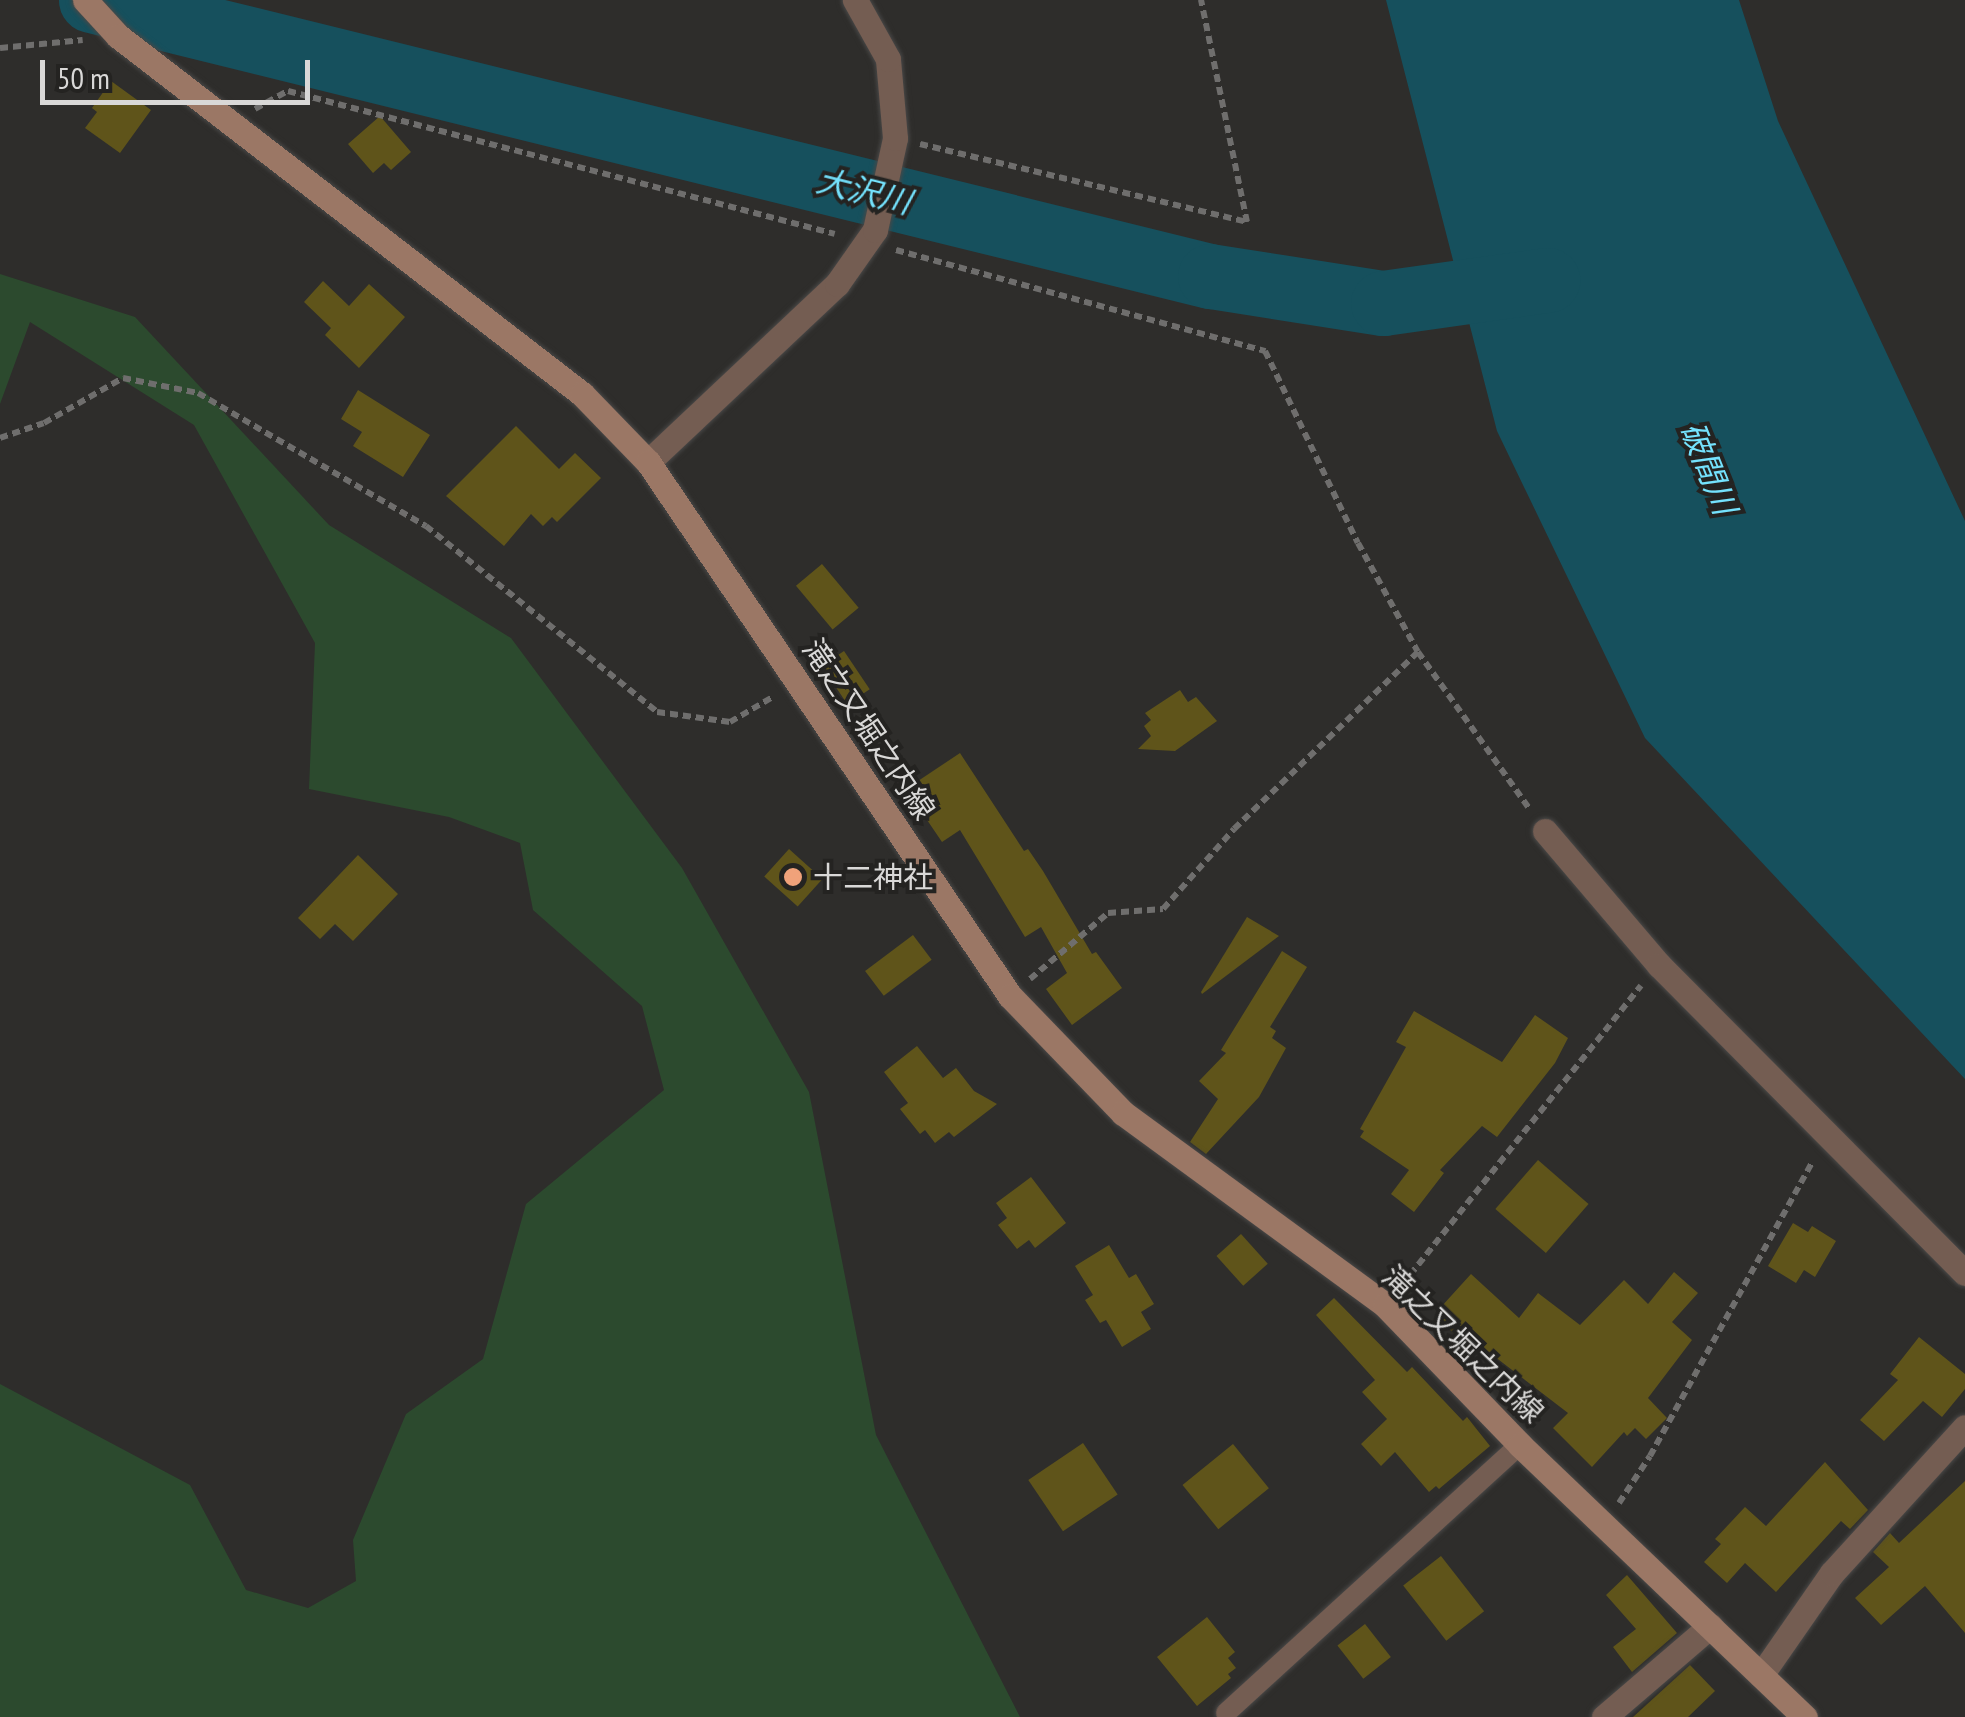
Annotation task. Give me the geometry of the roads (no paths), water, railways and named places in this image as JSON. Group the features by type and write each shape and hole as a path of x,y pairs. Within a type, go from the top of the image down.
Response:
{"main road":[{"name":"滝之又堀之内線","path":"85,0 117,35 228,123 582,394 648,462 1010,996 1123,1113 1385,1305 1520,1445 1805,1717"}],"street":[{"path":"648,462 837,284 870,236 894,140 888,59 855,0"},
{"path":"1545,830 1659,964 1965,1274"},
{"path":"1760,1675 1832,1573 1965,1427"},
{"path":"1604,1717 1710,1626"}],"lane":[{"path":"1226,1713 1520,1445"}],"water":[{"name":"破間川","path":"1386,0 1739,0 1778,121 1965,521 1965,1079 1645,738 1497,431"}],"waterway":[{"name":"大沢川","path":"91,0 1210,276 1383,303 1547,280"}],"place":[{"name":"十二神社","path":"793,877"}]}
